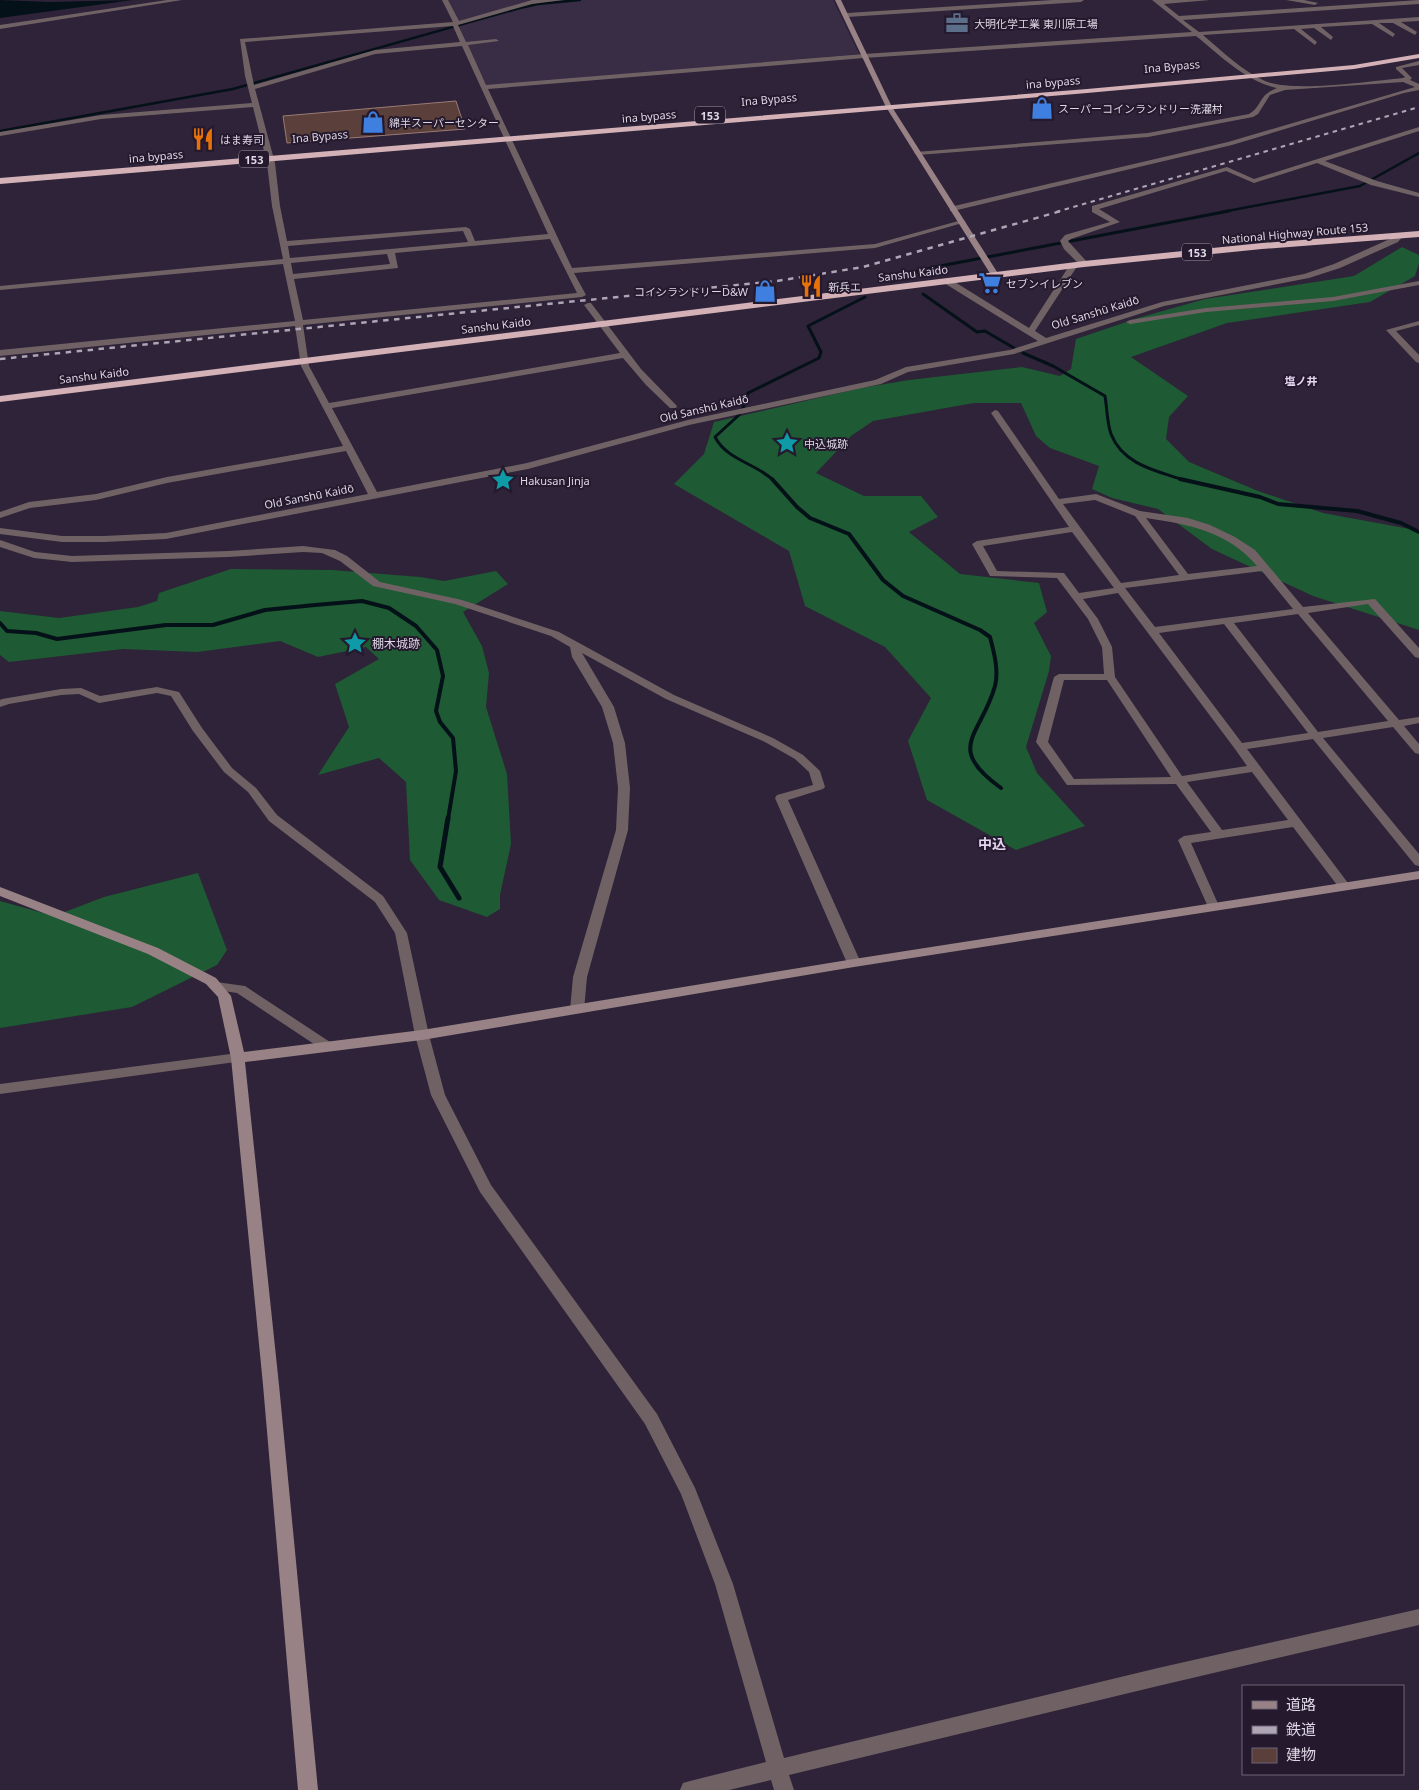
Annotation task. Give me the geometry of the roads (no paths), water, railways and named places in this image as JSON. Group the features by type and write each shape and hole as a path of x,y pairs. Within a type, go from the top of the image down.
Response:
{"highway":[{"name":"Ina Bypass","path":"506,136 1248,74 1346,62 1419,50"},
{"name":"153","path":"1248,74 1354,67 1419,56"},
{"name":"ina bypass","path":"0,181 268,155 506,136"},
{"name":"Ina Bypass","path":"0,175 268,155"},
{"name":"National Highway Route 153","path":"995,275 1079,264 1262,246 1419,234"},
{"name":"Sanshu Kaido","path":"0,399 995,275"}],"street":[{"path":"0,27 179,0"},
{"path":"0,353 582,295 506,136 455,26 456,22 445,0"},
{"path":"374,496 304,362 299,323 286,261 268,155 242,40 455,26 532,2 560,0"},
{"path":"838,0 847,15 864,56 888,104 995,275"},
{"path":"847,15 1081,0"},
{"path":"1157,2 1207,0"},
{"path":"1289,0 1347,7"},
{"path":"1157,2 1248,74 1263,83 1284,88"},
{"path":"1179,18 1419,2"},
{"path":"1333,8 1340,13"},
{"path":"1348,18 1356,23"},
{"path":"484,87 864,56 1419,19"},
{"path":"1395,21 1415,34"},
{"path":"1373,22 1393,35"},
{"path":"1315,26 1331,38"},
{"path":"1295,27 1315,43"},
{"path":"251,86 375,52 496,41"},
{"path":"918,153 1148,136 1251,116 1256,113 1268,94 1284,88 1404,80 1409,78 1398,68 1419,63"},
{"path":"1404,80 1419,87"},
{"path":"953,209 1230,144 1419,87"},
{"path":"0,134 101,117 256,105"},
{"path":"1030,332 1079,264 1064,242 1068,237 1116,222 1095,208 1227,169 1254,181 1419,129"},
{"path":"1318,161 1371,181 1419,195"},
{"path":"569,271 875,246 962,222"},
{"path":"283,244 341,241 466,229 472,243"},
{"path":"0,288 553,236"},
{"name":"Old Sanshū Kaidō","path":"0,531 48,539 127,539 166,536 528,466 688,423 878,382 906,370 993,357 1162,304 1286,281 1322,272 1395,240 1399,236"},
{"path":"341,241 345,255"},
{"path":"289,277 395,266 390,251"},
{"path":"947,282 1045,341 1062,340 1108,327 1166,315 1333,299 1419,283"},
{"path":"588,305 625,355 656,392 673,406"},
{"path":"1419,323 1390,330 1419,360"},
{"path":"326,406 625,355"},
{"path":"995,413 1075,529 1344,886"},
{"path":"0,515 29,506 96,498 167,480 349,448"},
{"path":"1057,502 1096,497 1138,514 1188,521 1232,538 1251,552 1419,751"},
{"path":"1138,514 1186,578"},
{"path":"1075,529 977,544 994,574 1060,576 1092,619 1107,647 1110,677 1179,780 1219,834"},
{"path":"0,542 26,552 60,558 186,556 295,550 331,552 343,558 368,580 377,584 458,602 555,634 670,698 769,740 799,757 814,772 819,787 781,798 817,881 829,902 854,963"},
{"path":"1076,597 1119,588 1264,568"},
{"path":"1152,631 1371,601 1419,655"},
{"path":"1227,621 1315,735 1419,862"},
{"path":"575,644 577,657 608,707 619,744 624,788 622,830 580,978 577,1010"},
{"path":"1110,677 1059,678 1042,742 1071,783 1179,780 1255,768"},
{"path":"0,704 15,699 61,692 81,691 99,700 157,690 175,694 197,730 228,770 252,790 273,818 379,900 401,933 422,1035 438,1095 485,1188 651,1419 689,1493 724,1584 784,1790"},
{"path":"1238,747 1419,720"},
{"path":"1213,906 1184,840 1296,823"},
{"path":"0,1089 422,1035 854,963 1419,875"},
{"path":"0,891 153,951 211,981 224,996 238,1058 272,1395 308,1790"},
{"path":"216,986 240,989 328,1047"},
{"path":"690,1790 1158,1677 1419,1617"}],"waterway":[{"path":"0,131 233,89 520,8 538,4 580,0"},
{"path":"1222,212 1360,186 1419,153"},
{"path":"892,281 914,272 940,266 1229,211"},
{"path":"923,294 977,332 985,331 1014,348"},
{"path":"743,408 748,393 819,358 821,352 808,326 865,297"},
{"path":"1023,353 1053,366 1105,396 1111,434 1116,445 1132,460 1152,470 1183,480"},
{"path":"740,414 715,437 727,451 773,480"},
{"path":"773,480 797,507 810,518 849,534 883,580 903,596 980,630 990,637 996,662 995,686 971,740 970,751 974,762 984,774 1001,788"},
{"path":"1183,480 1260,497 1278,504 1357,511 1401,523 1419,532"},
{"path":"0,623 7,631 36,633 57,639 166,625 213,625 265,610 315,605 362,601 389,608 416,626 437,650 443,676 436,711 440,722 453,738 456,771 448,819"},
{"path":"448,818 440,867 459,898"}],"railway":[{"path":"1056,212 1419,107"},
{"path":"0,359 777,281 863,267 1061,211"}],"place":[{"name":"大明化学工業 東川原工場","path":"957,23"},
{"name":"スーパーコインランドリー洗濯村","path":"1042,108"},
{"name":"綿半スーパーセンター","path":"373,122"},
{"name":"はま寿司","path":"203,139"},
{"name":"セブンイレブン","path":"990,283"},
{"name":"新兵エ","path":"811,286"},
{"name":"コインランドリーD&W","path":"765,291"},
{"name":"中込城跡","path":"787,443"},
{"name":"Hakusan Jinja","path":"503,480"},
{"name":"棚木城跡","path":"355,643"}],"district":[{"name":"塩ノ井","path":"1301,380"},
{"name":"中込","path":"992,843"}]}
